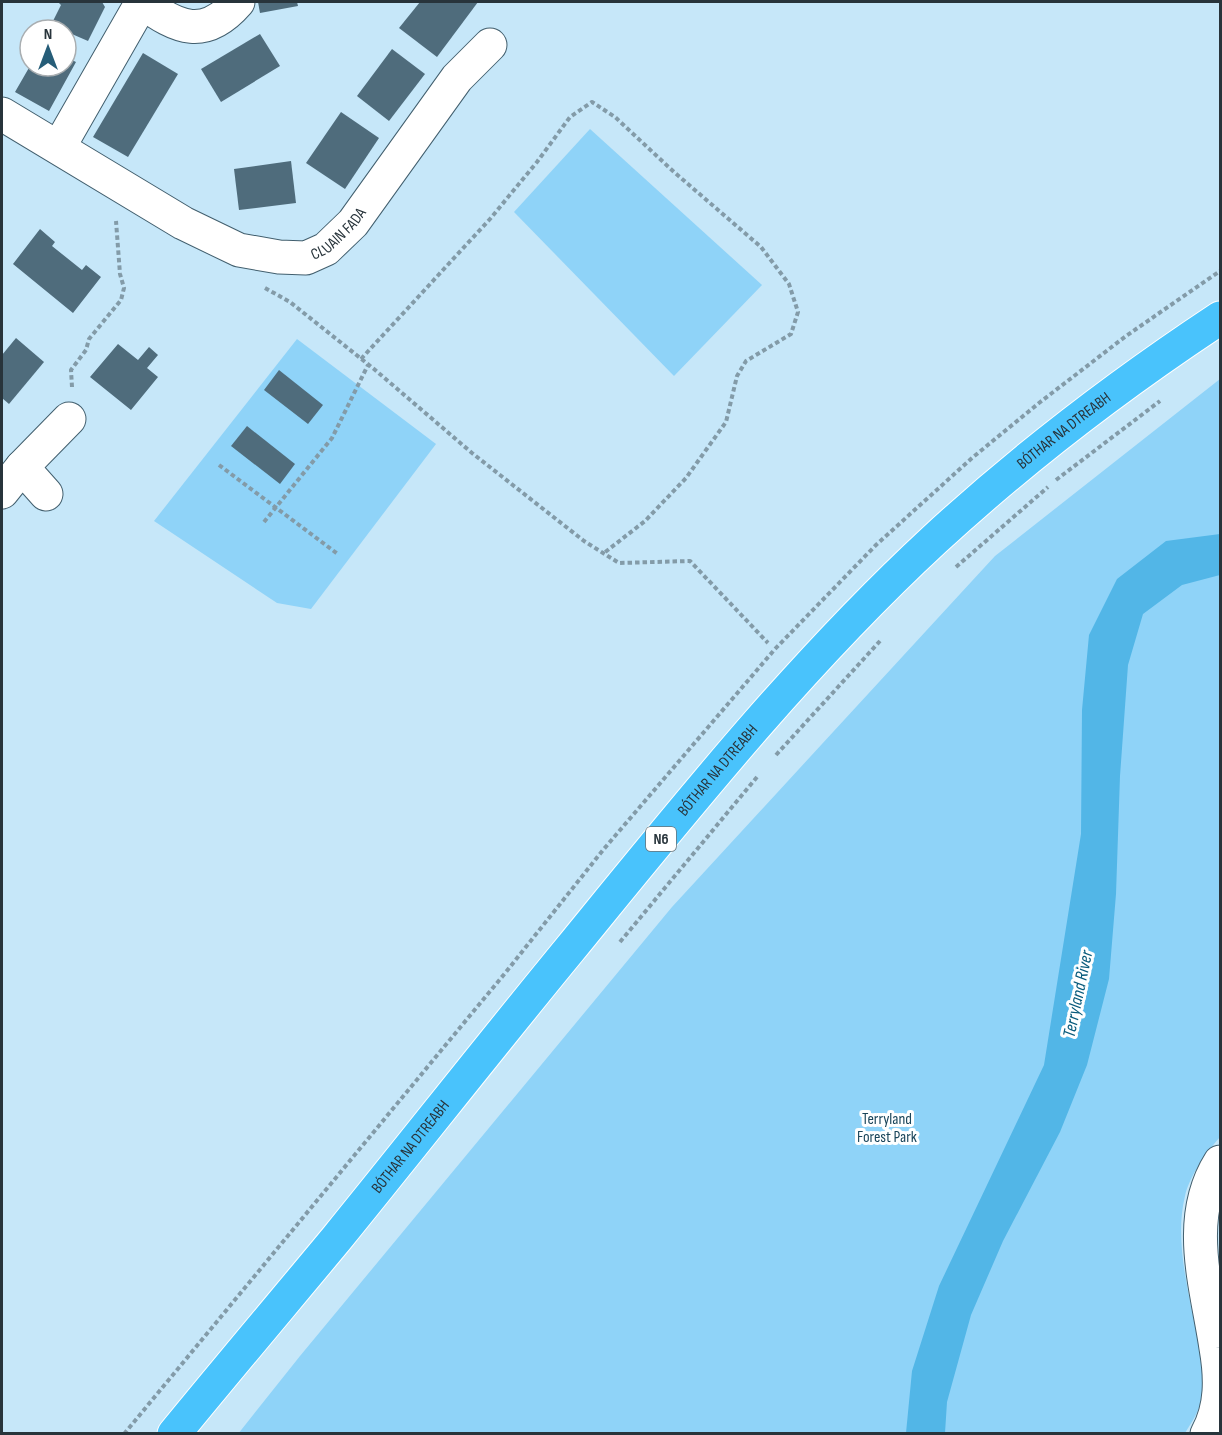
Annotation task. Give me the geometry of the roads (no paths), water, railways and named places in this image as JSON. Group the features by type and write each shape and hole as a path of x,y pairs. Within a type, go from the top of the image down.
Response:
{"highway":[{"name":"BÓTHAR NA DTREABH","path":"174,1434 655,845 753,729 865,607 934,540 1028,459 1152,365 1221,318"}],"street":[{"path":"59,147 142,2 169,19 197,28 217,21 238,2"},
{"name":"CLUAIN FADA","path":"2,114 183,223 239,250 279,257 306,258 326,249 353,223 457,78 490,45"},
{"path":"2,492 22,467 69,419"},
{"path":"22,467 45,494"},
{"path":"1208,1434 1216,1415 1220,1378 1200,1244 1206,1193 1221,1162"}],"water":[{"name":"Terryland River","path":"1220,534 1220,575 1182,585 1143,614 1128,665 1120,776 1116,894 1109,979 1087,1065 1060,1132 1003,1241 971,1315 947,1402 945,1433 906,1433 912,1371 939,1286 1044,1065 1081,834 1082,710 1089,635 1117,579 1166,541"}],"park label":[{"name":"Terryland Forest Park","path":"887,1128"}]}
